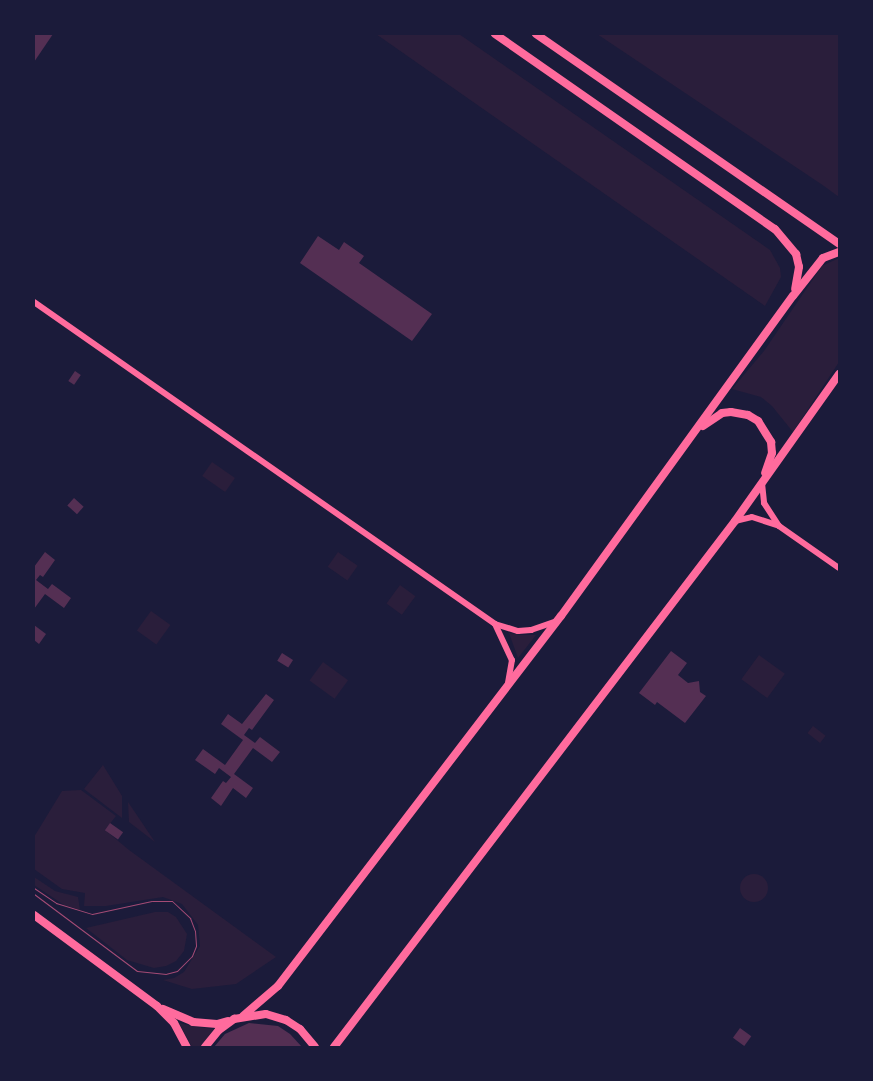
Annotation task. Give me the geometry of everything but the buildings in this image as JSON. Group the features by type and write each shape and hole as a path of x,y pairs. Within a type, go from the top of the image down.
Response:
{"main road":[{"path":"495,34 776,229 796,254 799,268 793,296"},
{"path":"536,34 839,244"},
{"path":"243,1016 278,986 557,621 793,296 823,258 839,252"},
{"path":"334,1047 735,521 839,374"},
{"path":"694,434 722,414 738,412 758,421 767,431 772,453 762,483"},
{"path":"34,915 157,1006 174,1023 187,1047"},
{"path":"157,1006 193,1022 216,1024 243,1016 266,1014 286,1020 300,1029 315,1047"},
{"path":"205,1047 219,1030 234,1019"}],"street":[{"path":"34,302 495,624 518,631 529,630 557,621"},
{"path":"762,483 764,503 778,526"},
{"path":"735,521 752,517 778,526 839,568"},
{"path":"495,624 512,660 512,672 507,686"}],"shaded area":[{"path":"376,34 459,34 770,250 780,268 781,277 765,306"},
{"path":"597,34 839,34 839,197 824,186"},
{"path":"839,258 839,362 793,432 772,406 761,397 732,389 764,351 822,266"},
{"path":"212,462 235,478 225,492 202,476"},
{"path":"338,552 358,566 347,581 328,567"},
{"path":"400,585 415,596 402,615 386,604"},
{"path":"151,611 170,625 156,645 137,630"},
{"path":"509,633 521,635 536,635 518,658"},
{"path":"759,655 785,674 767,698 741,679"},
{"path":"323,662 348,680 335,699 309,681"},
{"path":"813,726 826,736 820,743 807,733"},
{"path":"103,765 122,796 122,818 84,789"},
{"path":"81,790 116,816 105,830 129,850 276,957 236,984 192,989 163,980 174,978 184,972 200,946 198,925 182,904 163,897 106,906 84,906 85,893 62,889 34,869 34,837 62,791"},
{"path":"128,802 155,842 129,822"},
{"path":"754,874 764,878 768,888 764,898 754,902 744,898 740,888 744,878"},
{"path":"34,877 55,891 78,897 80,910 64,905 34,885"},
{"path":"155,912 168,912 176,917 187,934 184,951 176,961 166,966 154,968 127,960 86,928"},
{"path":"179,1023 214,1029 200,1047 192,1047"}],"tram line":[{"path":"34,888 56,903 92,914 152,901 172,901 190,918 195,931 196,946 192,956 177,971 166,974 137,971 34,894"}]}
